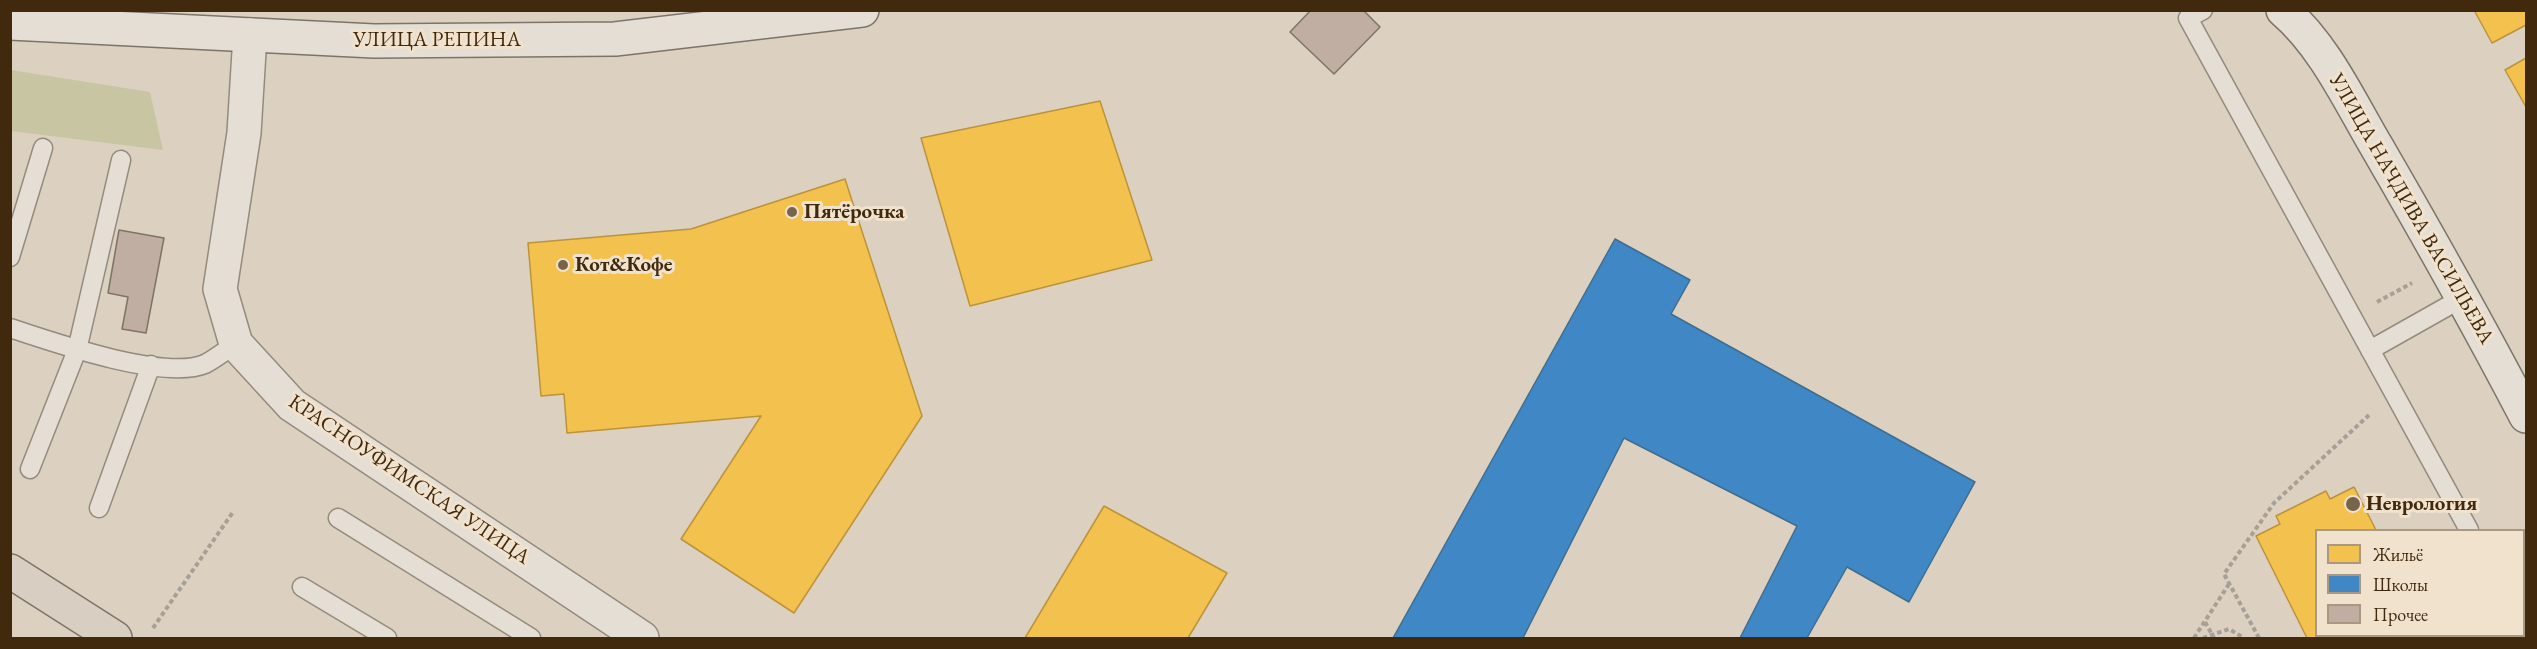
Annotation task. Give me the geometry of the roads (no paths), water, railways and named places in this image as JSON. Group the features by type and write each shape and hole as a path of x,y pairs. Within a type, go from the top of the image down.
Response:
{"main road":[{"path":"10,571 116,639"}],"street":[{"name":"УЛИЦА РЕПИНА","path":"10,23 250,23 374,41 615,39 862,10"},
{"name":"УЛИЦА НАЧДИВА ВАСИЛЬЕВА","path":"2295,13 2327,62 2464,297 2526,416"},
{"name":"КРАСНОУФИМСКАЯ УЛИЦА","path":"250,23 244,133 220,289 236,344 292,405 642,639"}],"lane":[{"path":"2203,10 2188,18 2468,529"},
{"path":"10,257 43,148"},
{"path":"30,468 77,350 121,160"},
{"path":"2370,350 2464,297"},
{"path":"10,328 77,350 165,368 204,364 236,344"},
{"path":"99,508 151,365"},
{"path":"338,518 531,639"},
{"path":"302,587 387,639"}],"place":[{"name":"Пятёрочка","path":"792,212"},
{"name":"Кот&Кофе","path":"563,265"},
{"name":"Неврология","path":"2353,504"}]}
